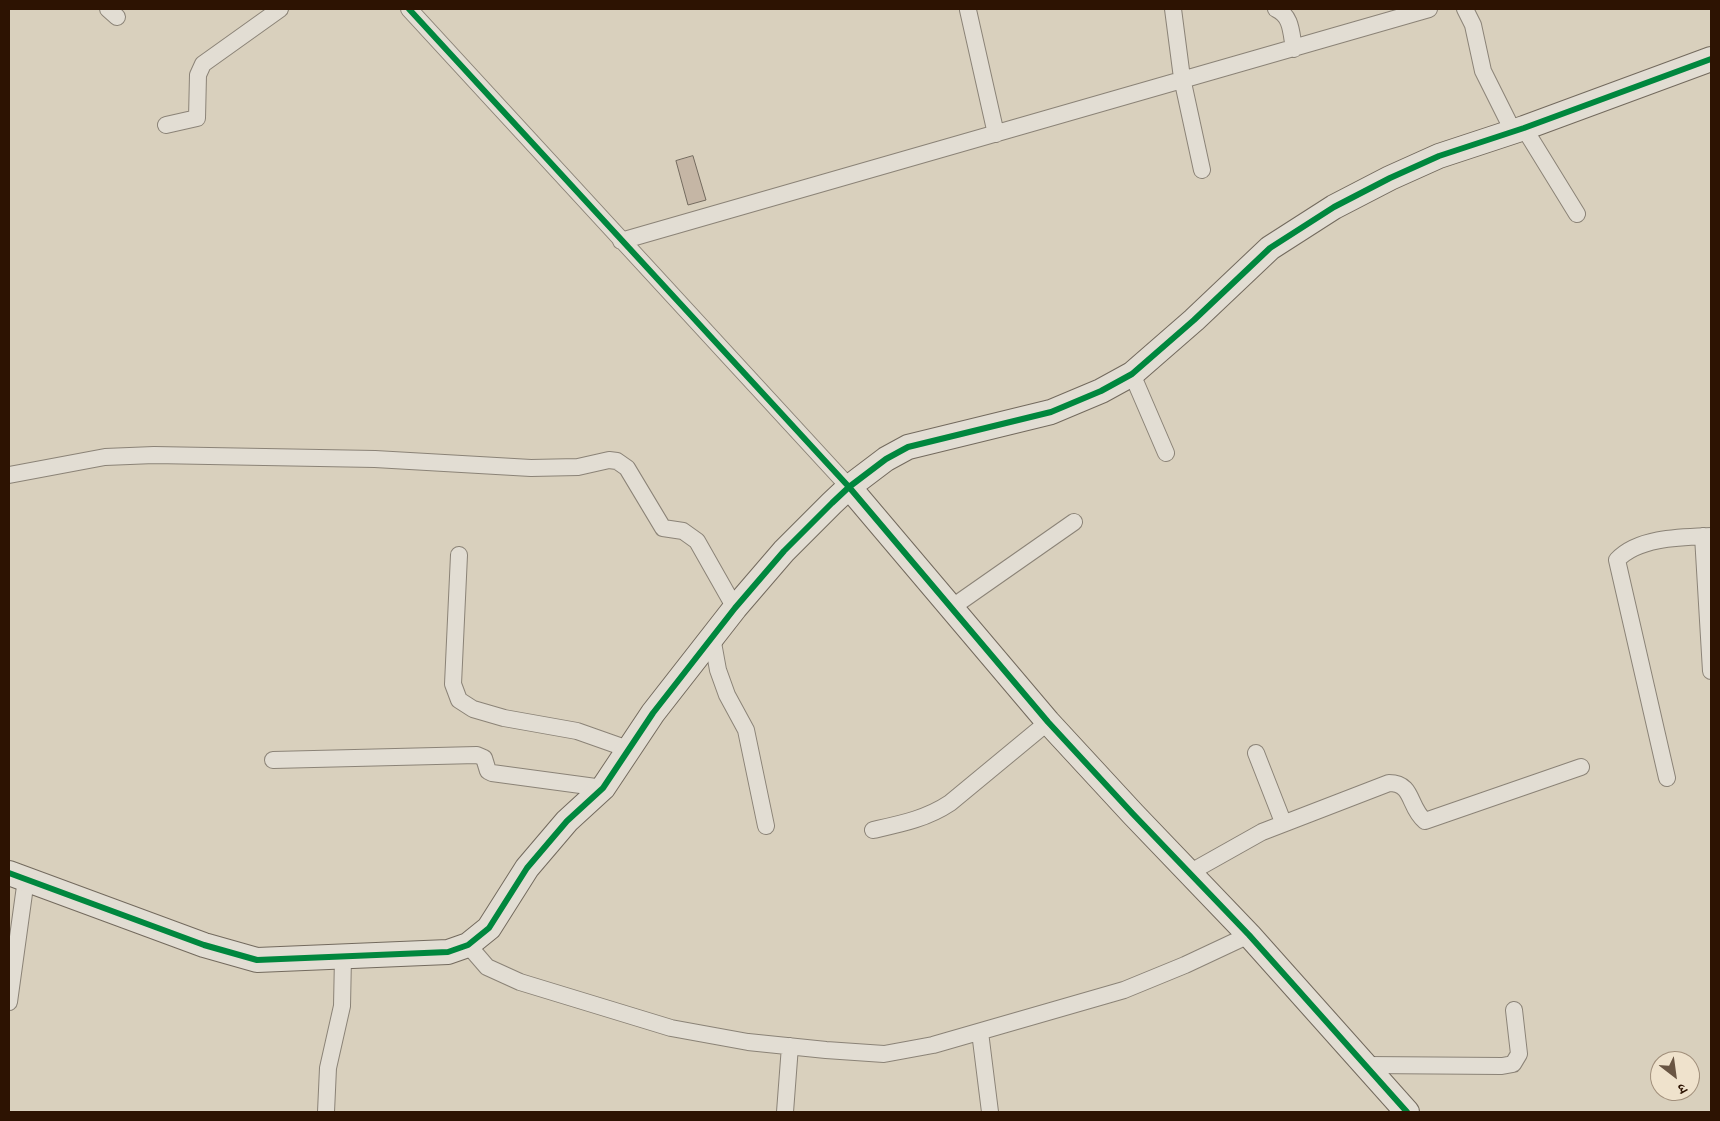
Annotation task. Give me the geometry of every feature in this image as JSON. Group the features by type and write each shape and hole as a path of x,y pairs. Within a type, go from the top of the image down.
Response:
{"street":[{"path":"166,125 197,118 198,75 203,64 280,9"},
{"path":"409,9 849,487 1048,722 1249,935 1407,1112"},
{"path":"1173,9 1182,78 1202,170"},
{"path":"1276,9 1285,14 1288,20 1294,49"},
{"path":"621,241 996,134 1182,78 1294,49 1429,9"},
{"path":"1465,9 1473,25 1483,71 1518,130 1577,214"},
{"path":"968,10 996,134"},
{"path":"9,1002 17,876 238,956 271,960 448,952 468,945 489,928 526,868 545,845 603,788 653,713 735,608 784,551 849,487 886,460 908,447 1051,412 1101,391 1132,374 1194,320 1244,270 1287,236 1356,195 1411,168 1711,59"},
{"path":"1132,374 1166,453"},
{"path":"9,475 105,456 154,454 375,458 531,468 578,467 608,460 617,461 627,468 663,528 683,531 696,541 735,608"},
{"path":"951,608 1074,522"},
{"path":"1667,778 1617,560 1633,549 1652,542 1707,536 1711,671"},
{"path":"459,555 453,684 459,700 474,709 504,718 577,731 628,749"},
{"path":"712,637 718,670 727,695 746,730 766,826"},
{"path":"873,830 917,820 936,812 950,803 1048,722"},
{"path":"1256,753 1283,822"},
{"path":"273,760 476,755 484,758 488,771 492,773 603,788"},
{"path":"1189,873 1283,822 1389,783 1399,783 1405,788 1419,816 1425,821 1581,767"},
{"path":"468,945 488,967 540,990 670,1028 748,1042 884,1054 909,1050 980,1032 1132,987 1249,935"},
{"path":"326,1112 328,1068 342,1006 343,957"},
{"path":"1366,1066 1507,1066 1512,1064 1519,1054 1514,1010"},
{"path":"980,1032 990,1112"},
{"path":"785,1112 790,1046"}],"building":[{"path":"693,156 706,200 688,205 676,161"}],"cycle path":[{"path":"409,9 849,487 1048,722 1249,935 1407,1112"},
{"path":"9,873 204,945 257,960 448,952 468,945 489,928 527,868 567,821 603,788 653,713 735,608 784,551 849,487 886,459 908,447 1051,412 1101,391 1132,374 1194,320 1270,248 1334,207 1390,178 1439,156 1524,128 1711,59"}]}
